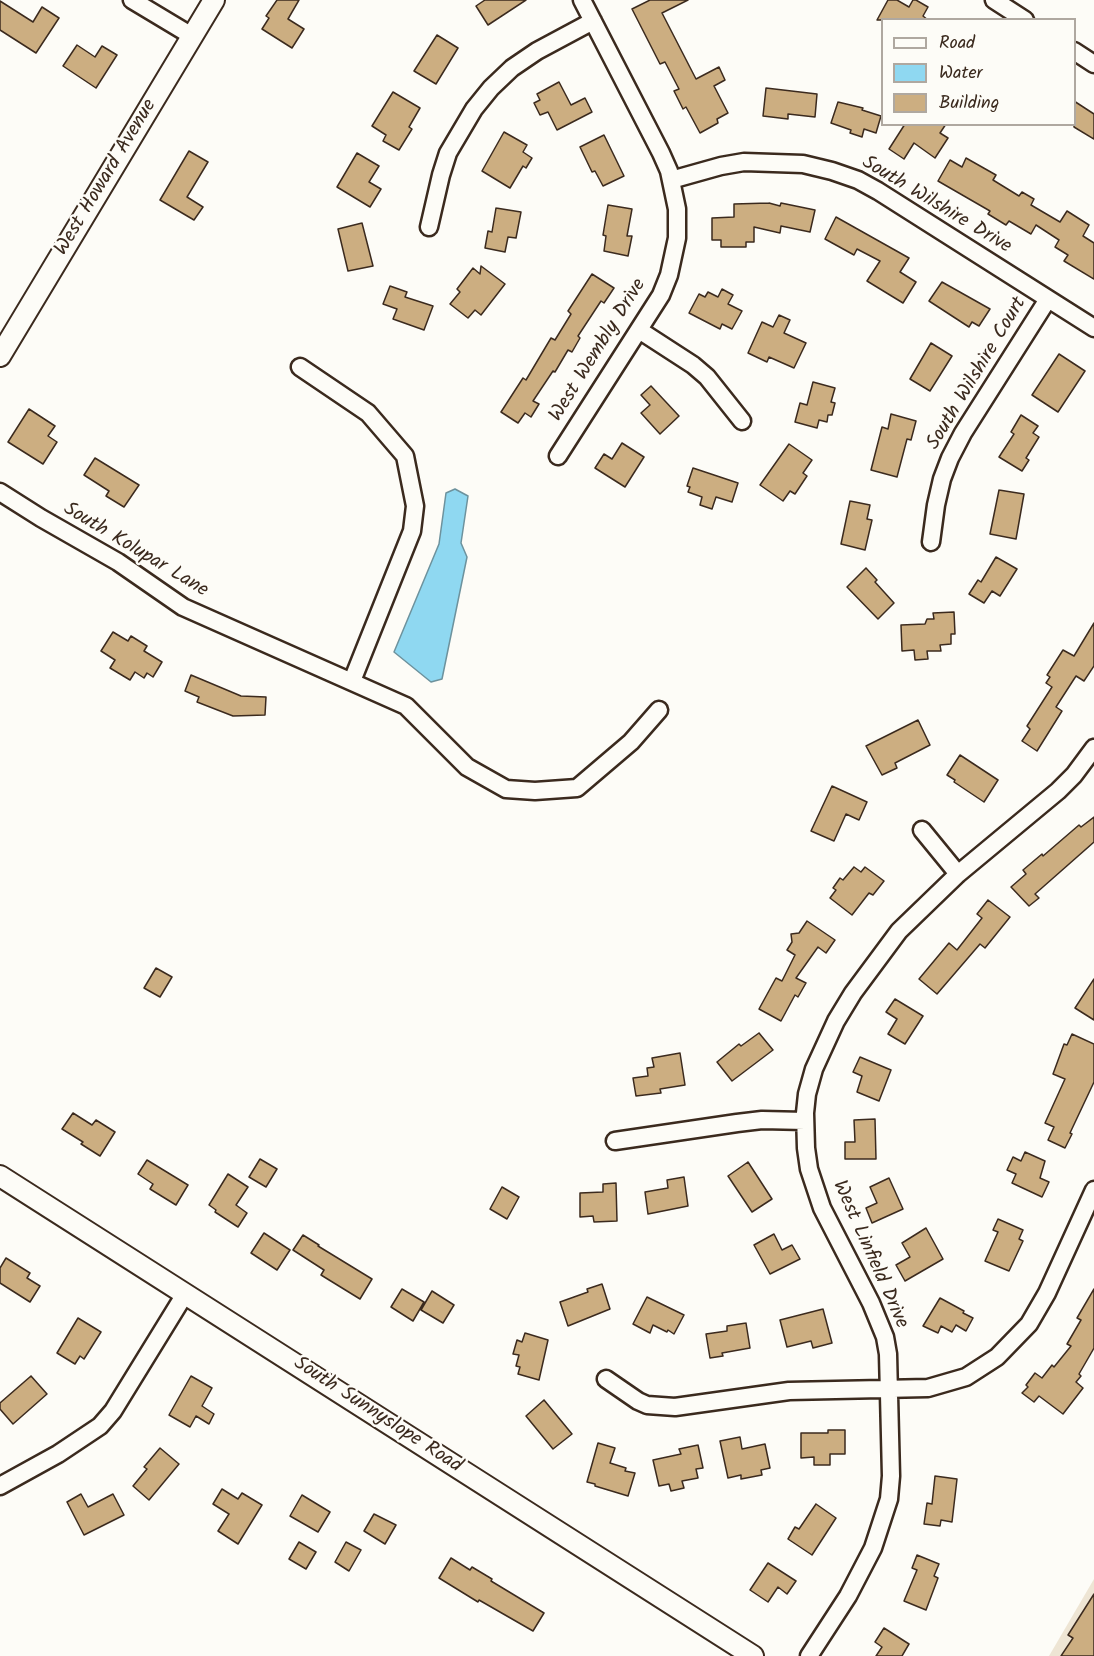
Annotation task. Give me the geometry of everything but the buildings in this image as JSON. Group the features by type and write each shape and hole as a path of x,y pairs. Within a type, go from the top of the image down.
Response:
{"street":[{"path":"132,0 192,36"},
{"name":"West Howard Avenue","path":"0,356 214,0"},
{"name":"West Wembly Drive","path":"558,456 661,295 675,252 677,209 671,180 661,153 582,0"},
{"path":"994,0 1022,18"},
{"path":"429,227 448,153 474,109 491,88 512,68 537,51 593,21"},
{"path":"1076,52 1094,64"},
{"name":"South Wilshire Drive","path":"671,180 744,162 803,164 858,180 1094,328"},
{"name":"South Wilshire Court","path":"931,542 938,496 950,458 963,433 1048,299"},
{"path":"639,330 693,365 707,377 742,421"},
{"path":"300,367 368,413 405,456 415,506 412,531 352,681"},
{"name":"South Kolupar Lane","path":"0,492 40,518 118,562 183,607 406,706 467,767 506,789 577,788 632,742 659,710"},
{"name":"West Linfield Drive","path":"809,1656 848,1596 864,1566 884,1518 891,1476 885,1337 871,1303 819,1201 809,1169 805,1121 807,1094 814,1069 831,1030 853,993 899,931 934,895 1058,791 1094,747"},
{"path":"922,830 958,874"},
{"path":"615,1141 762,1120 805,1121"},
{"name":"South Sunnyslope Road","path":"0,1176 753,1656"},
{"path":"606,1379 638,1401 659,1407 675,1407 789,1391 928,1388 966,1377 997,1358 1029,1324 1047,1293 1094,1190"},
{"path":"0,1486 58,1454 100,1426 113,1411 185,1294"}],"shaded area":[{"path":"1094,1579 1094,1656 1049,1656"}],"water":[{"path":"455,489 468,496 461,543 467,557 442,679 431,682 394,652 439,544 446,493"}]}
